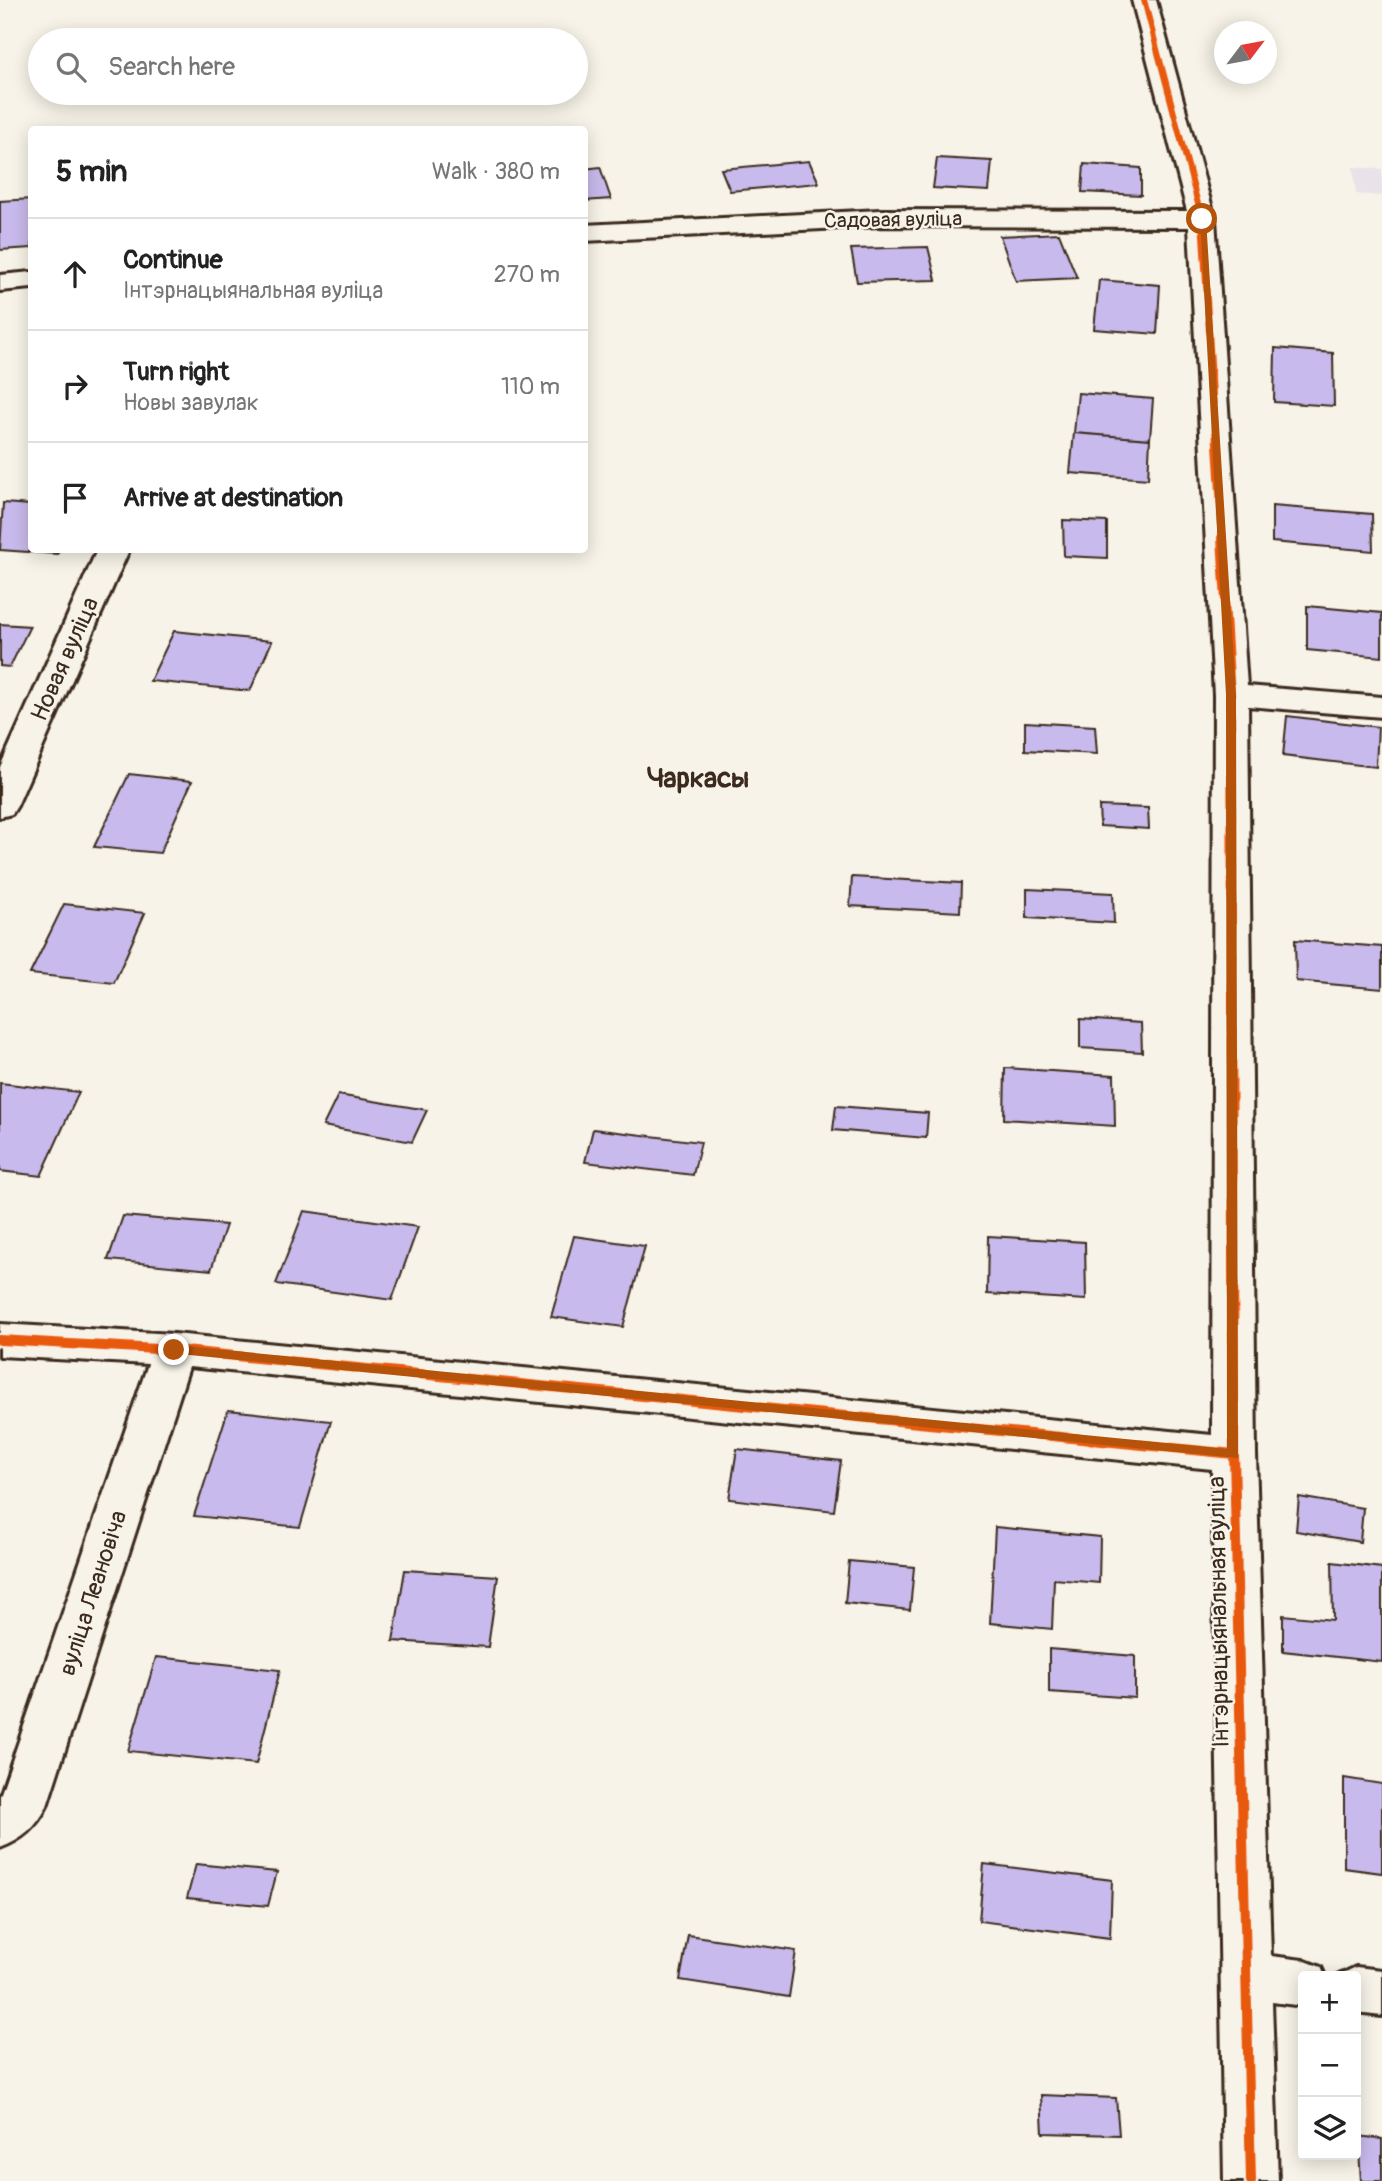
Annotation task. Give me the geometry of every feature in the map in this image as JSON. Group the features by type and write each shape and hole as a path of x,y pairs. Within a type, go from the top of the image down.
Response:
{"street":[{"name":"Інтэрнацыянальная вуліца","path":"1144,0 1202,219 1231,695 1234,1454 1251,2181"},
{"name":"Садовая вуліца","path":"588,233 880,218 1202,219"},
{"path":"0,283 28,280"},
{"name":"Новая вуліца","path":"0,806 112,553"},
{"path":"1231,695 1382,706"},
{"path":"0,1340 174,1350 1234,1454"},
{"name":"вуліца Леановіча","path":"0,1827 23,1805 174,1350"},
{"path":"1247,1976 1298,1982"},
{"path":"1361,1991 1382,1993"}],"shaded area":[{"path":"1353,167 1382,169 1382,196 1356,194"}],"building":[{"path":"937,158 992,161 989,191 933,188"},
{"path":"809,161 819,183 730,191 721,169"},
{"path":"1084,164 1141,168 1141,195 1082,192"},
{"path":"600,167 611,199 588,201 588,168"},
{"path":"28,199 28,248 0,250 0,201"},
{"path":"1059,233 1077,278 1016,281 1000,236"},
{"path":"928,247 936,280 857,282 851,249"},
{"path":"1099,280 1160,285 1157,334 1094,329"},
{"path":"1275,348 1333,353 1334,406 1274,402"},
{"path":"1078,393 1153,399 1150,439 1074,433"},
{"path":"1074,433 1150,439 1148,479 1070,473"},
{"path":"3,503 28,505 28,552 0,550"},
{"path":"1272,506 1372,514 1373,551 1272,542"},
{"path":"1063,520 1107,522 1107,558 1064,556"},
{"path":"1307,606 1382,613 1382,657 1307,650"},
{"path":"0,624 30,626 10,667 0,666"},
{"path":"174,631 272,641 250,691 150,681"},
{"path":"1287,716 1378,727 1376,767 1283,756"},
{"path":"1025,722 1095,726 1097,754 1025,750"},
{"path":"129,774 192,781 160,853 94,847"},
{"path":"1099,806 1148,808 1149,829 1100,826"},
{"path":"852,877 961,883 960,912 850,906"},
{"path":"1027,889 1113,893 1114,923 1027,918"},
{"path":"64,904 145,913 114,983 30,974"},
{"path":"1295,940 1382,947 1382,989 1296,981"},
{"path":"1080,1019 1141,1023 1142,1052 1080,1048"},
{"path":"1005,1068 1114,1075 1115,1126 1004,1119"},
{"path":"0,1083 79,1092 41,1176 0,1171"},
{"path":"338,1095 427,1110 412,1142 323,1126"},
{"path":"836,1106 928,1113 926,1138 833,1130"},
{"path":"593,1129 701,1142 693,1175 585,1162"},
{"path":"304,1211 418,1227 392,1300 276,1284"},
{"path":"123,1216 226,1225 211,1270 108,1260"},
{"path":"574,1236 645,1246 623,1327 551,1317"},
{"path":"988,1236 1085,1242 1086,1300 987,1294"},
{"path":"228,1410 331,1421 300,1527 194,1516"},
{"path":"737,1449 841,1461 834,1511 729,1499"},
{"path":"1299,1497 1363,1508 1360,1542 1296,1531"},
{"path":"995,1527 1100,1537 1099,1583 1054,1579 1052,1629 990,1623"},
{"path":"849,1561 914,1567 910,1610 845,1603"},
{"path":"1332,1562 1382,1568 1382,1662 1283,1651 1283,1615 1333,1620"},
{"path":"405,1570 498,1576 488,1647 393,1641"},
{"path":"1049,1649 1135,1656 1135,1698 1049,1692"},
{"path":"156,1657 280,1670 256,1764 128,1751"},
{"path":"1344,1778 1382,1784 1382,1873 1344,1868"},
{"path":"196,1864 277,1872 268,1906 187,1898"},
{"path":"984,1864 1112,1880 1110,1938 979,1921"},
{"path":"688,1935 796,1951 789,1997 680,1980"},
{"path":"1041,2095 1116,2098 1119,2135 1043,2133"},
{"path":"1361,2136 1382,2139 1382,2181 1361,2181"}],"cycle path":[{"path":"1144,0 1202,219 1231,695 1234,1454 1251,2181"},
{"path":"0,1340 174,1350 1234,1454"}],"district":[{"name":"Чаркасы","path":"698,778"}],"route":[{"path":"174,1350 1234,1454 1231,695 1202,219"}]}
